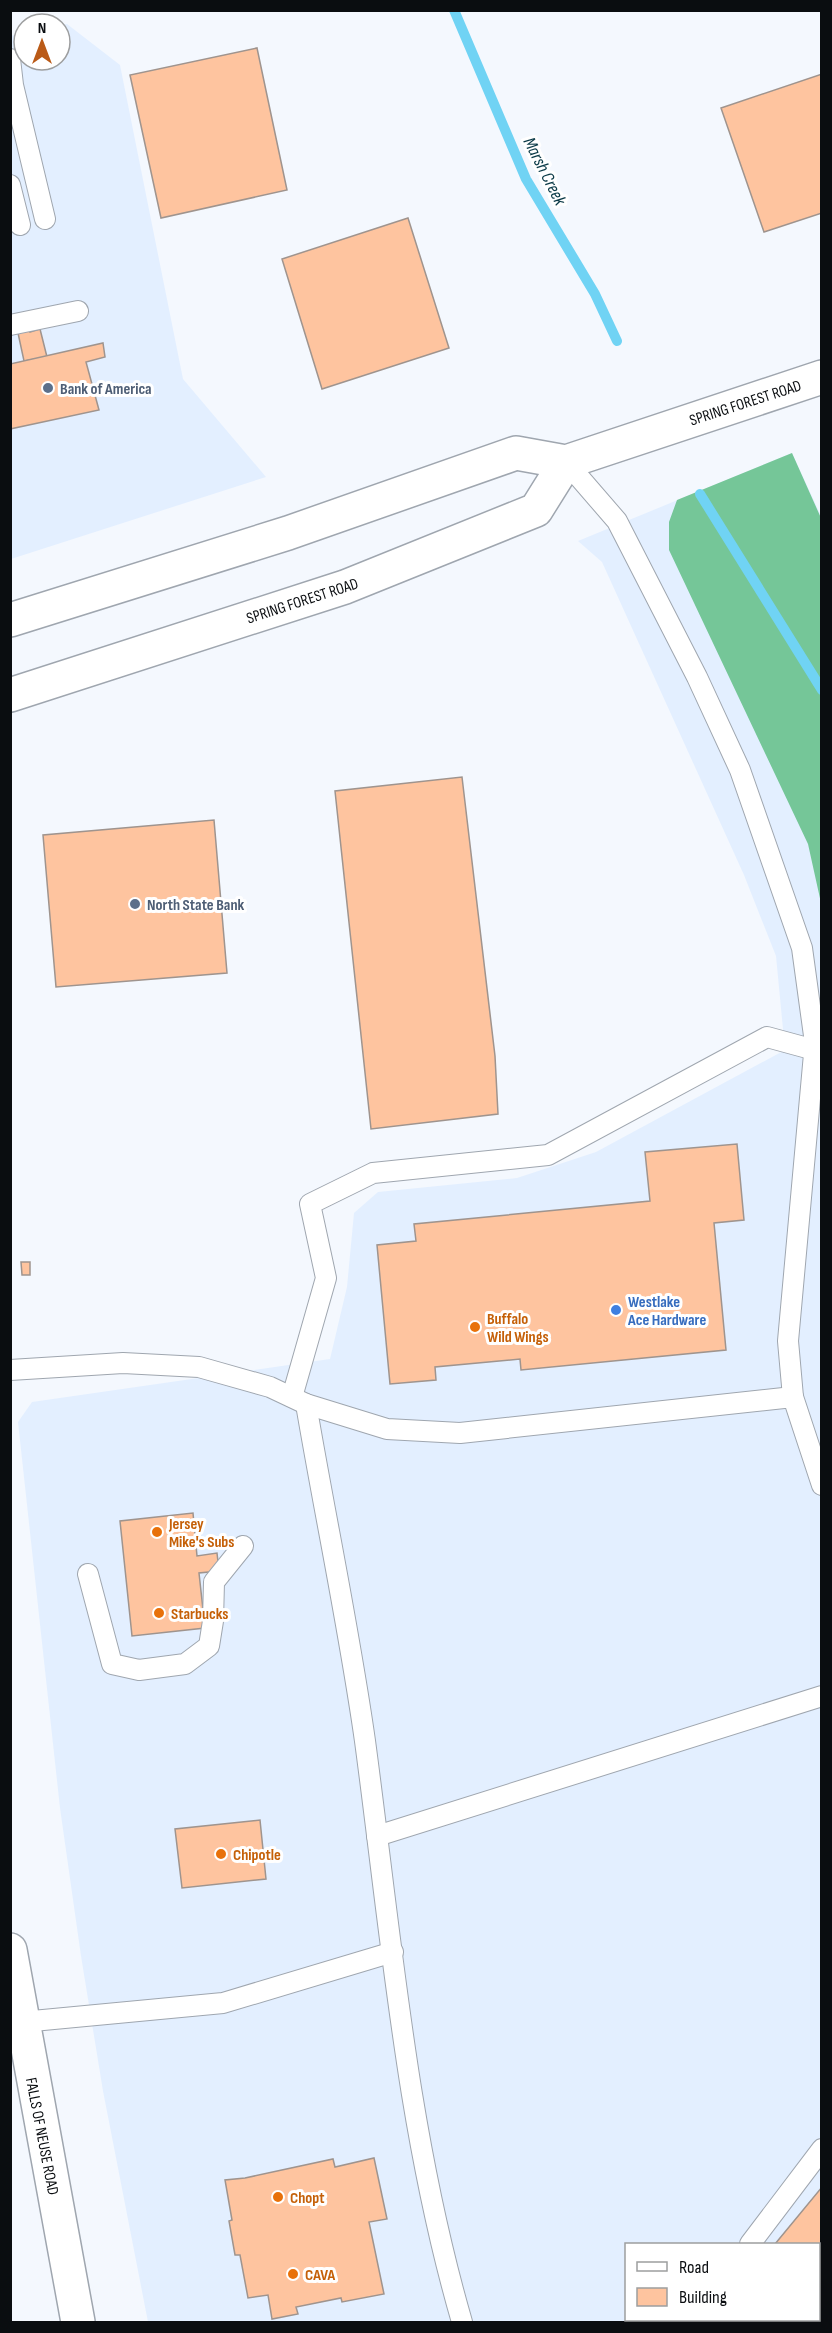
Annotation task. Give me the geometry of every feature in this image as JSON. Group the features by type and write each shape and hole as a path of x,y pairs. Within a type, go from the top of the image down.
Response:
{"main road":[{"name":"SPRING FOREST ROAD","path":"10,620 288,533 516,453 566,462 822,377"},
{"name":"SPRING FOREST ROAD","path":"10,694 345,587 536,510 566,462"},
{"name":"FALLS OF NEUSE ROAD","path":"10,1950 78,2322"}],"lane":[{"path":"10,57 13,85 45,219"},
{"path":"10,185 20,225"},
{"path":"10,325 78,311"},
{"path":"566,462 616,521 697,677 740,770 802,948 818,1051 788,1341 793,1397 822,1485"},
{"path":"462,2322 437,2229 428,2184 359,1705 299,1401 327,1278 310,1204 373,1173 548,1155 767,1036 818,1051"},
{"path":"10,1370 123,1363 199,1367 270,1387 299,1401 387,1429 460,1433 793,1397"},
{"path":"88,1574 112,1664 140,1670 185,1664 209,1647 213,1621 214,1582 243,1546"},
{"path":"377,1836 822,1696"},
{"path":"22,2022 224,2003 393,1952"},
{"path":"751,2243 822,2150"}],"shaded area":[{"path":"72,28 120,65 183,379 266,477 11,559 10,36 12,36 12,72 72,72"},
{"path":"792,453 822,518 821,2322 148,2322 103,2091 81,1956 60,1808 18,1422 32,1402 330,1359 347,1287 354,1213 378,1192 517,1178 596,1152 785,1050 776,956 744,875 602,562 578,541"}],"green space":[{"path":"792,453 821,518 821,903 808,844 669,550 669,522 677,500"}],"building":[{"path":"257,48 287,190 161,218 130,75"},
{"path":"822,74 822,213 764,232 721,108"},
{"path":"408,218 449,348 322,389 282,259"},
{"path":"27,315 30,332 40,329 47,357 24,361 18,333 10,335 10,318"},
{"path":"103,343 105,357 86,362 99,410 10,429 10,364"},
{"path":"462,777 495,1056 498,1114 371,1129 335,791"},
{"name":"North State Bank","path":"214,820 227,973 56,987 43,835"},
{"path":"737,1144 744,1220 714,1223 726,1350 521,1370 520,1359 435,1367 436,1380 390,1384 377,1245 416,1241 414,1224 650,1201 645,1152"},
{"path":"21,1262 30,1262 30,1275 22,1275"},
{"path":"193,1513 197,1556 217,1553 219,1571 199,1573 205,1628 132,1636 120,1521"},
{"name":"Chipotle","path":"260,1820 266,1879 182,1888 175,1829"},
{"path":"374,2158 387,2219 369,2222 384,2294 342,2302 341,2298 296,2307 298,2314 272,2319 268,2295 248,2298 240,2255 235,2255 225,2180 245,2178 333,2159 335,2167"},
{"path":"822,2187 822,2294 820,2293 820,2243 776,2243"},
{"path":"822,2295 822,2322 771,2322 820,2321 820,2296"}],"waterway":[{"name":"Marsh Creek","path":"454,10 526,179 595,294 617,341"},
{"name":"Marsh Creek","path":"700,494 822,690"}],"place":[{"name":"Bank of America","path":"48,388"},
{"name":"North State Bank","path":"135,904"},
{"name":"Westlake Ace Hardware","path":"616,1310"},
{"name":"Buffalo Wild Wings","path":"475,1327"},
{"name":"Jersey Mike's Subs","path":"157,1532"},
{"name":"Starbucks","path":"159,1613"},
{"name":"Chipotle","path":"221,1854"},
{"name":"Chopt","path":"278,2197"},
{"name":"CAVA","path":"293,2274"}]}
